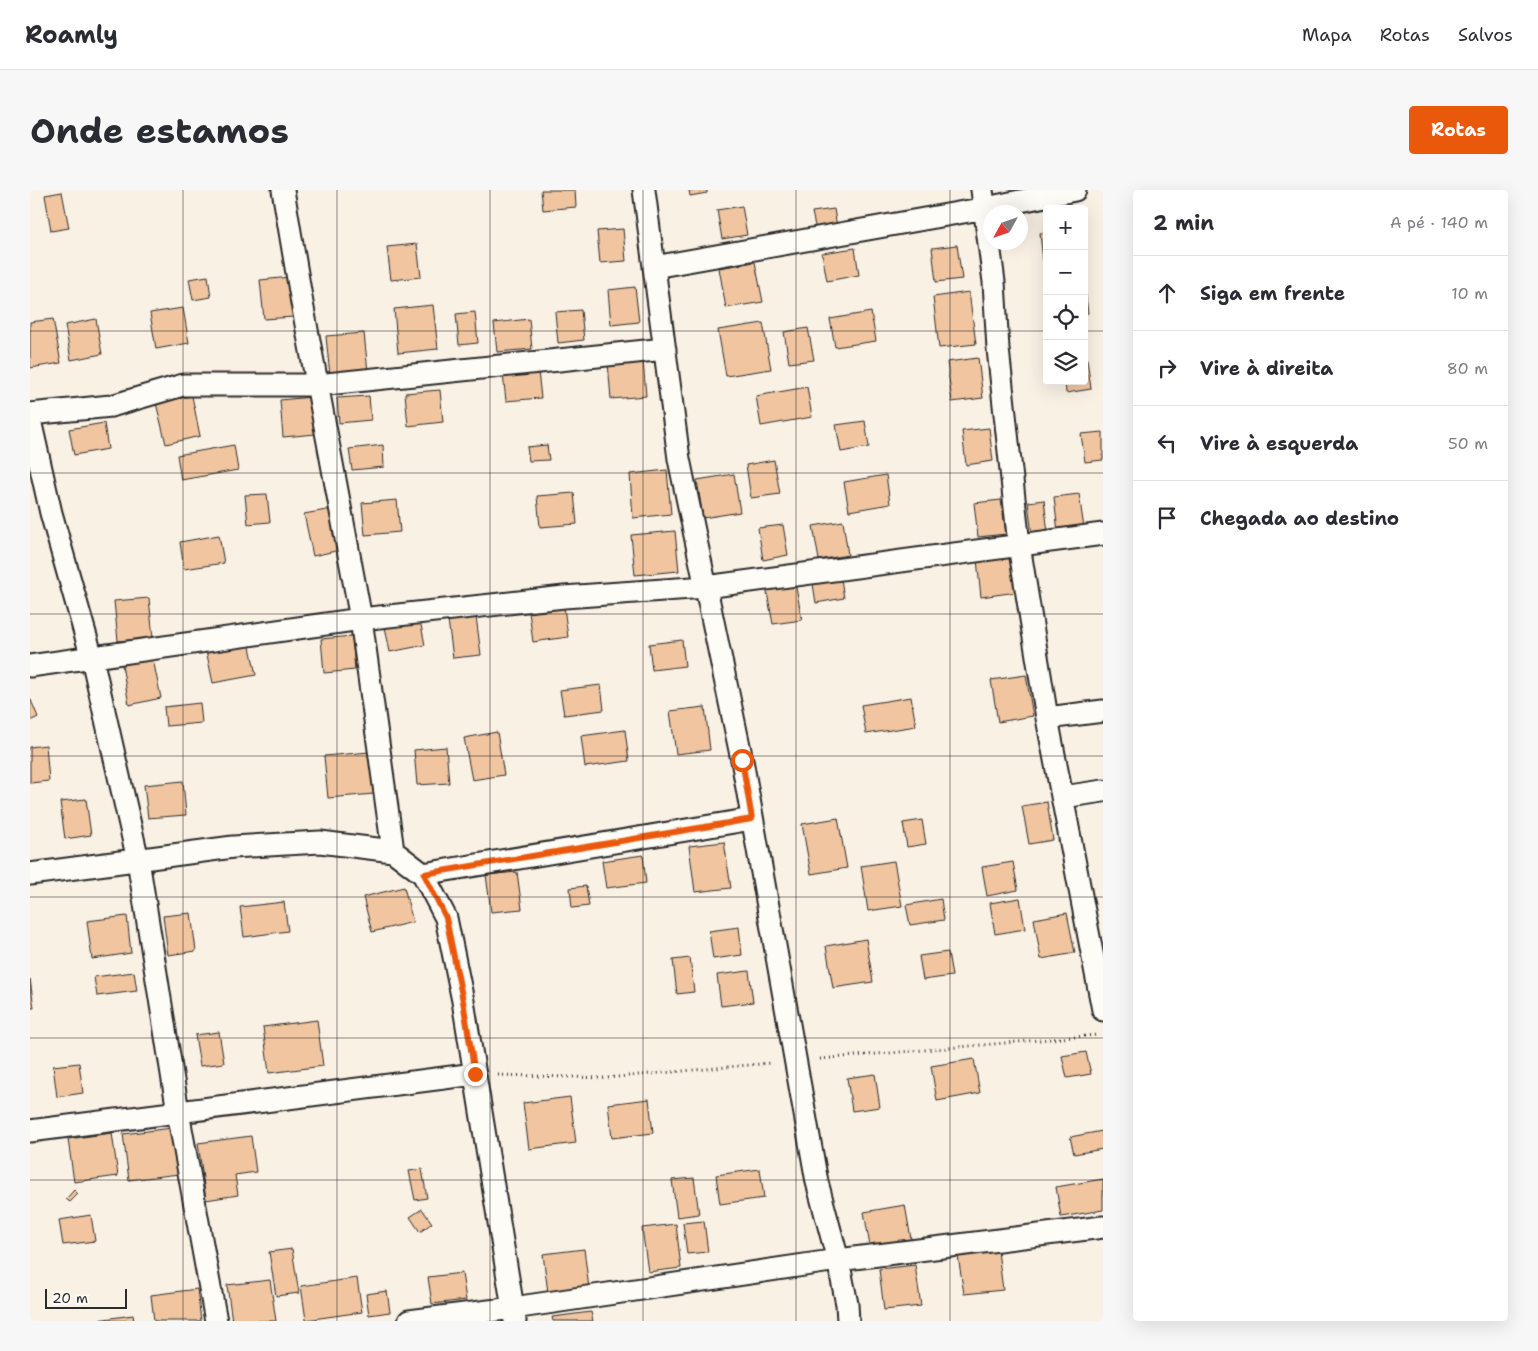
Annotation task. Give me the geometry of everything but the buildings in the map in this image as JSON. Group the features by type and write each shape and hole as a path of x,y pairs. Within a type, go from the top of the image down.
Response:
{"street":[{"path":"283,190 361,619 393,851"},
{"path":"644,190 679,459 742,760 817,1182 838,1260 847,1304 848,1321"},
{"path":"654,267 984,199 1075,190"},
{"path":"984,199 994,282 998,349 1019,545 1047,718 1103,1010"},
{"path":"30,414 111,406 183,385 317,385 665,349"},
{"path":"30,420 51,513 92,658 138,860 178,1112 216,1321"},
{"path":"30,666 361,619 564,597 706,587 1103,534"},
{"path":"1047,718 1103,711"},
{"path":"1063,796 1103,791"},
{"path":"424,874 752,819"},
{"path":"30,874 232,847 320,842 393,851 424,874 446,918 463,1001 514,1314"},
{"path":"30,1131 475,1074"},
{"path":"409,1321 514,1314 838,1260 1103,1227"}],"route":[{"path":"475,1074 463,1001 446,918 424,874 752,819 742,760"}]}
